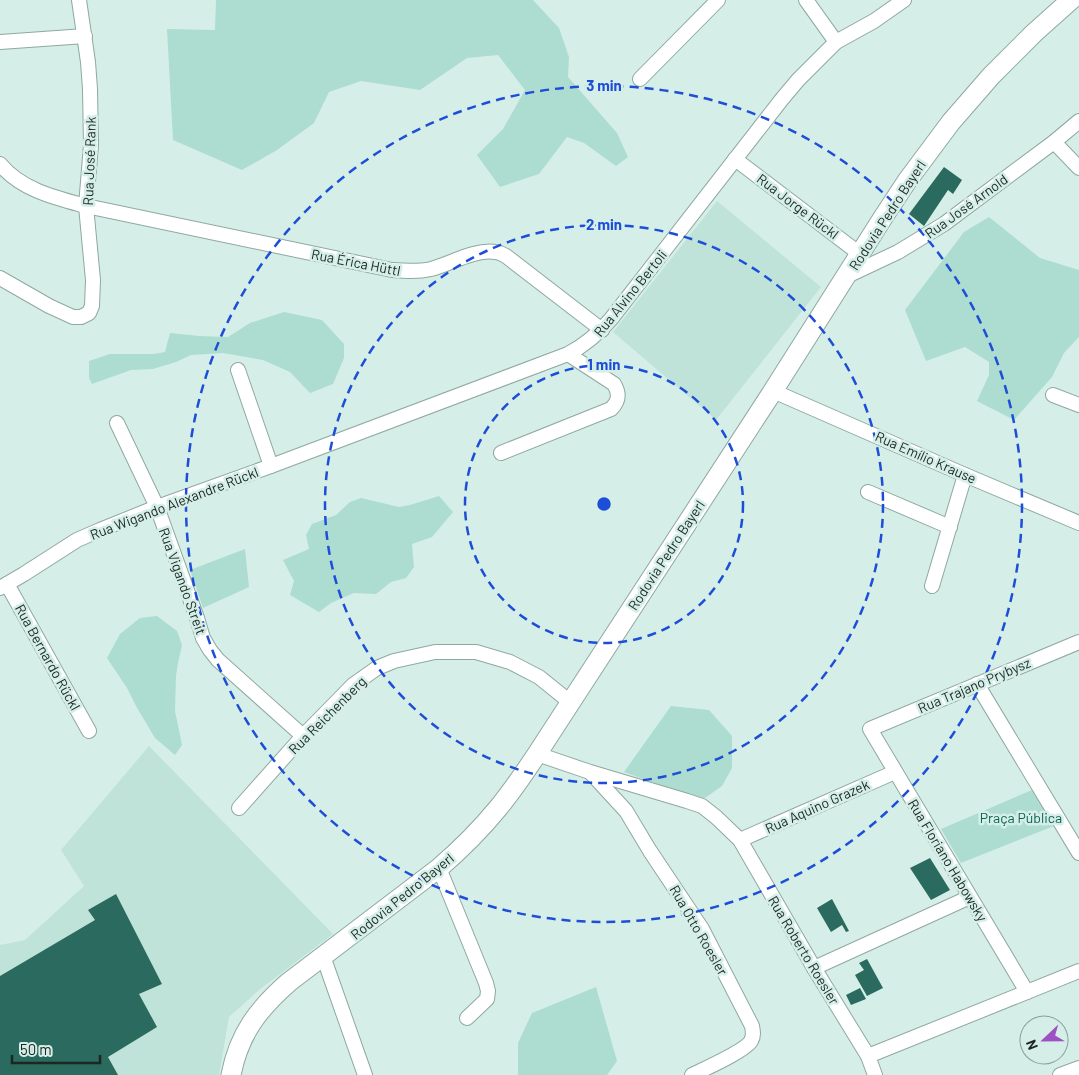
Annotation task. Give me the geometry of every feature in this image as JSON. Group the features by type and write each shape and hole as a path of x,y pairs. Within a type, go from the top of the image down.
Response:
{"main road":[{"name":"Rodovia Pedro Bayerl","path":"231,1075 247,1030 256,1015 278,992 439,868 453,856 510,794 907,181 951,122 984,84 1007,59 1071,0"}],"street":[{"name":"Rua José Rank","path":"0,278 61,312 74,317 81,317 89,313 92,306 91,252 86,206 91,145 91,117 88,62 79,0"},
{"path":"640,79 718,0"},
{"path":"806,0 836,42"},
{"name":"Rua Alvino Bertoli","path":"271,466 568,354 591,340 611,320 735,158 793,86 836,42 874,21 904,0"},
{"path":"0,42 85,36"},
{"name":"Rua José Arnold","path":"845,277 898,252 944,224 1054,142 1079,121"},
{"path":"1054,142 1079,168"},
{"name":"Rua Jorge Rückl","path":"735,158 860,254"},
{"path":"0,164 13,177 28,187 55,198 86,206"},
{"name":"Rua Érica Hüttl","path":"86,206 392,270 415,272 431,269 478,253 487,251 497,252 506,256 602,330"},
{"path":"501,453 611,409 616,404 618,390 614,384 568,354"},
{"path":"238,370 271,466"},
{"name":"Rua Emílio Krause","path":"773,390 1079,523"},
{"path":"1053,395 1079,404"},
{"name":"Rua Vigando Streit","path":"117,423 157,507 203,638 210,650 218,660 304,736"},
{"name":"Rua Wigando Alexandre Rückl","path":"4,586 77,540 157,507 271,466"},
{"path":"932,586 965,475"},
{"path":"868,492 950,527"},
{"name":"Rua Bernardo Rückl","path":"4,586 89,731"},
{"name":"Rua Trajano Prybysz","path":"870,729 1079,642"},
{"name":"Rua Reichenberg","path":"239,808 353,685 377,668 394,661 435,652 476,652 510,662 539,677 570,702"},
{"path":"977,684 1079,853"},
{"name":"Rua Floriano Habowsky","path":"870,729 1027,992"},
{"name":"Rua Roberto Roesler","path":"537,754 702,806 716,817 740,840 814,968 868,1056 875,1075"},
{"name":"Rua Otto Roesler","path":"590,772 626,811 702,929 752,1026 753,1035 750,1043 742,1050 692,1075"},
{"name":"Rua Aquino Grazek","path":"740,840 896,772"},
{"path":"439,868 488,991 487,999 467,1018"},
{"path":"814,968 970,897"},
{"path":"323,956 365,1075"},
{"path":"868,1056 1079,971"},
{"path":"1060,1075 1079,1068"}],"shaded area":[{"path":"717,201 821,287 716,420 613,332"},
{"path":"149,746 333,934 259,990 229,1017 219,1075 0,1075 0,945 25,940 84,886 61,850"}],"green space":[{"path":"216,0 533,0 559,28 569,57 568,77 617,133 628,157 616,166 584,143 567,137 539,174 500,187 477,155 503,129 525,90 498,55 467,58 420,90 361,81 329,92 314,123 277,150 242,170 173,140 167,29 215,30"},
{"path":"989,217 1040,258 1079,270 1079,337 1064,353 1052,377 1014,420 977,401 989,375 989,362 965,347 926,361 905,310 964,232"},
{"path":"284,312 322,320 344,344 344,358 333,384 310,393 290,372 263,360 223,353 191,355 153,369 131,370 92,384 89,378 89,361 110,354 154,354 165,352 170,333 228,337 250,323"},
{"path":"439,496 453,512 432,537 412,544 414,567 406,578 391,582 376,594 354,593 331,603 319,612 290,595 294,581 283,560 309,549 306,535 312,524 336,515 350,502 361,498 399,507"},
{"path":"245,549 249,587 203,608 190,570"},
{"path":"157,616 177,631 182,645 176,676 175,711 182,745 175,755 155,738 127,688 107,658 120,634 140,618"},
{"path":"671,706 709,710 732,736 732,768 722,786 702,800 624,772"},
{"name":"Praça Pública","path":"1032,790 1054,826 961,863 941,829"},
{"path":"596,987 617,1061 607,1075 518,1075 518,1043 532,1013"}],"building":[{"path":"944,167 962,180 953,194 948,190 924,226 909,214"},
{"path":"930,858 950,890 931,900 910,868"},
{"path":"116,894 162,984 139,994 157,1027 108,1057 118,1075 0,1075 0,976 95,920 88,910"},
{"path":"832,899 849,931 846,932 842,925 831,932 817,908"},
{"path":"867,959 883,988 867,996 855,975 864,970 859,963"},
{"path":"860,988 866,999 851,1005 846,995"}]}
